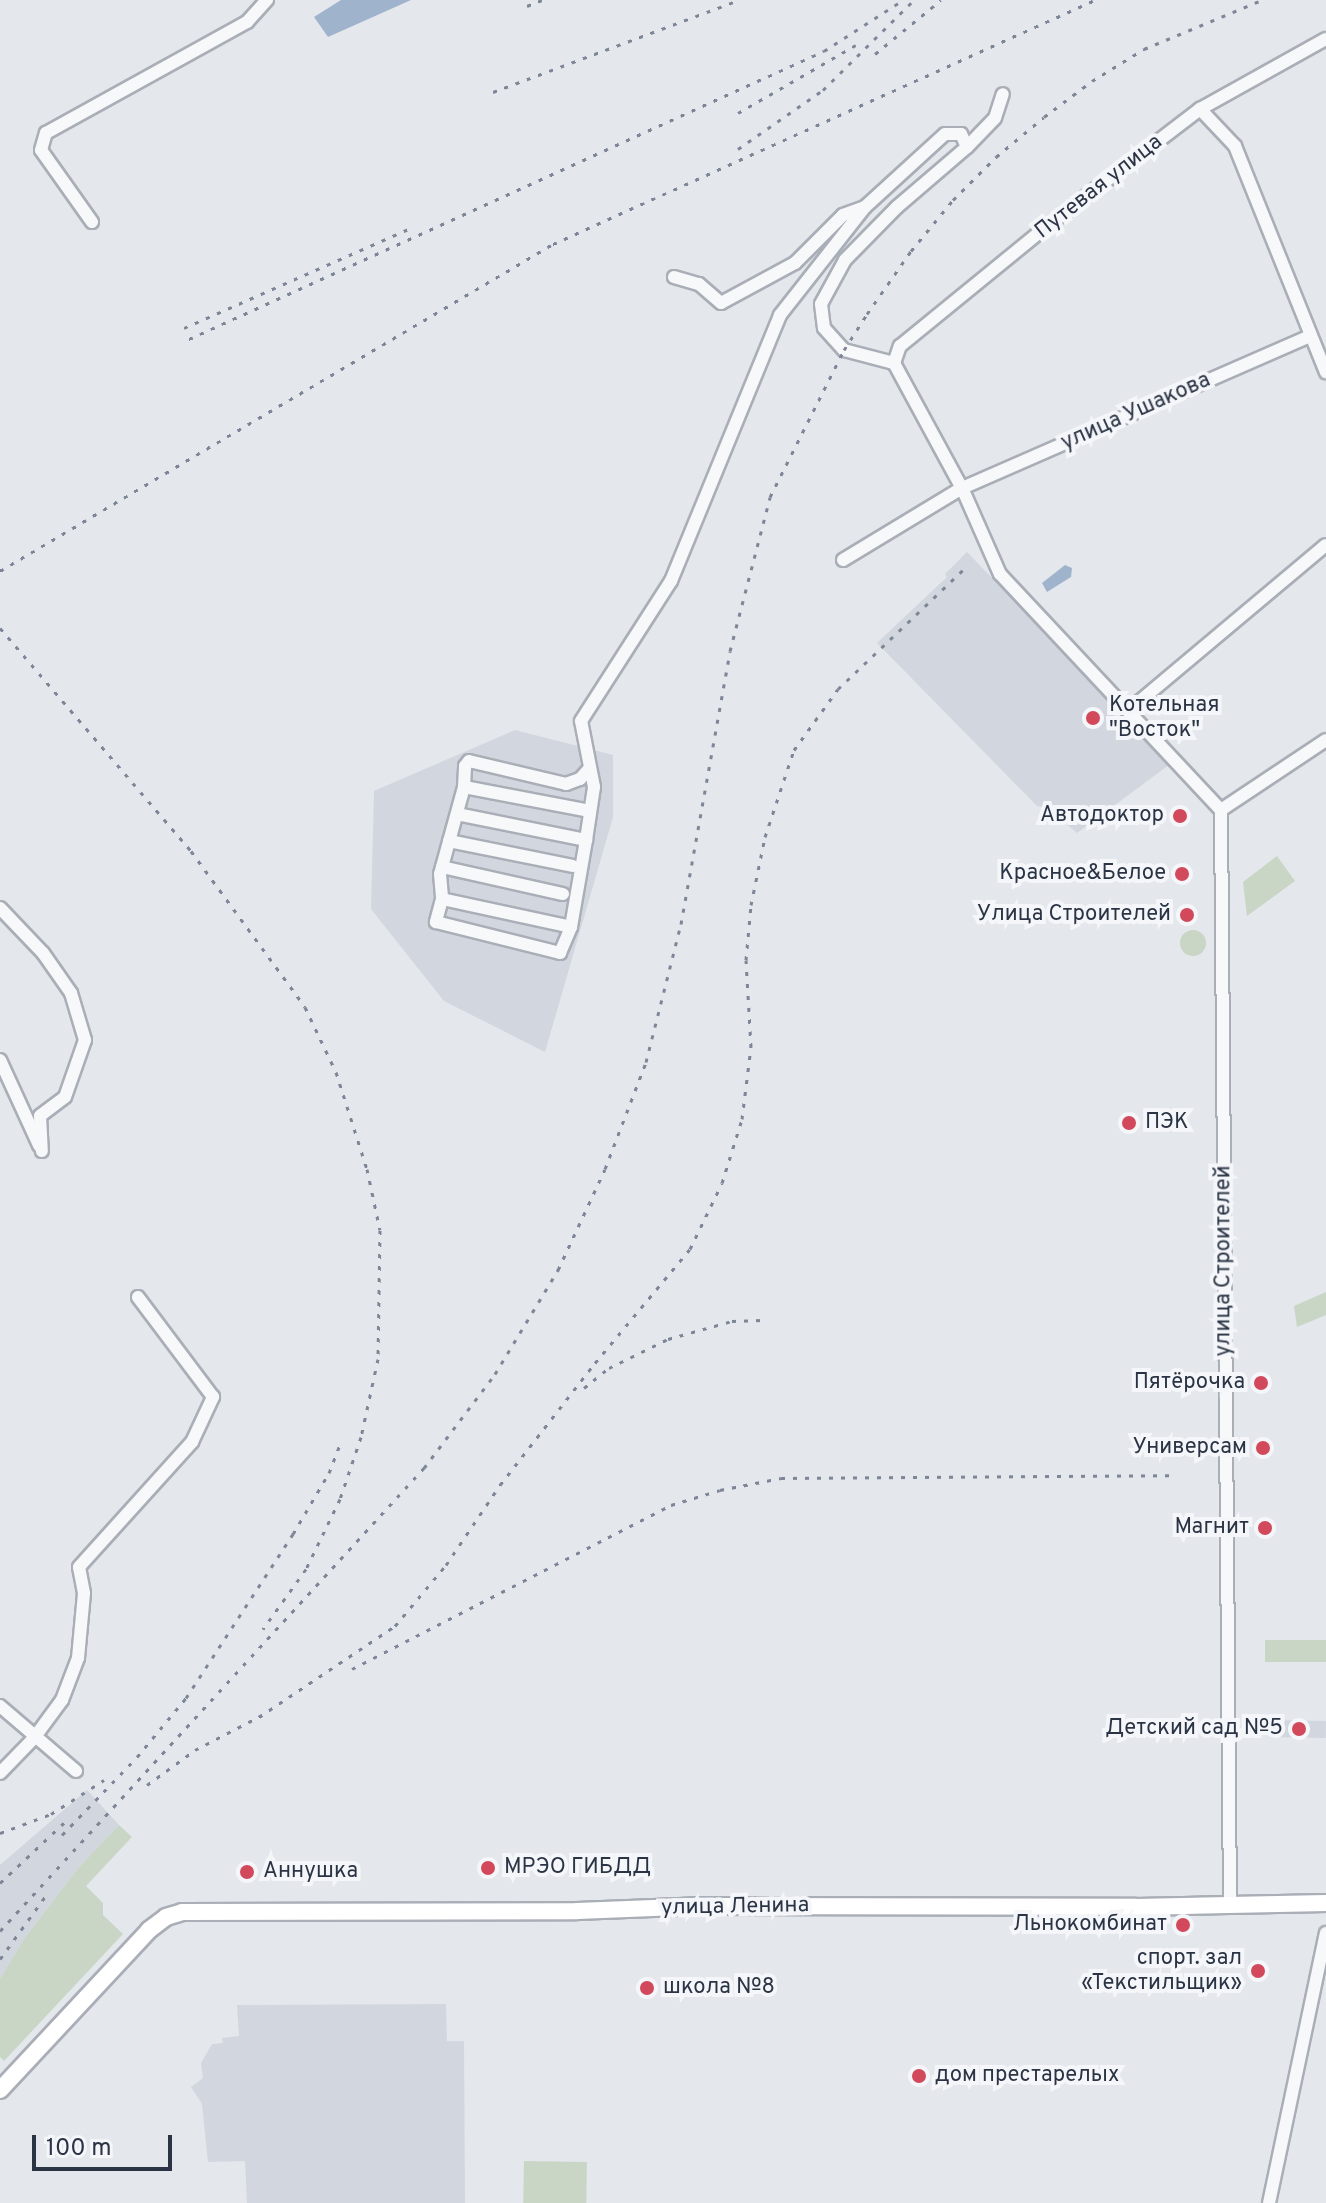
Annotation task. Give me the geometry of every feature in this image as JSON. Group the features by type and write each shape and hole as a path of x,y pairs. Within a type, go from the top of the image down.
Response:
{"main road":[{"name":"улица Ленина","path":"0,2090 149,1930 174,1914 218,1909 577,1911 702,1906 1326,1903"}],"street":[{"path":"92,222 41,150 46,133 247,22 267,0"},
{"name":"Путевая улица","path":"894,363 900,346 1047,226 1200,109 1326,39"},
{"path":"1003,94 995,118 967,147 897,207 845,260 821,304 824,328 844,350 894,363 962,488 994,562 1010,588 1221,810 1326,740"},
{"path":"1200,109 1235,146 1326,372"},
{"path":"590,768 580,779 566,784 469,761 465,766 464,787 442,867 442,899 436,922 560,953 571,927 594,787 581,721 671,581 780,315 865,207 945,134 961,134 967,147"},
{"path":"674,277 699,284 721,303 795,263 843,215 865,207"},
{"name":"улица Ушакова","path":"843,560 962,488 1310,336"},
{"path":"1128,711 1326,545"},
{"path":"464,787 590,811"},
{"name":"улица Строителей","path":"1221,810 1230,1905"},
{"path":"457,814 586,840"},
{"path":"449,841 573,866"},
{"path":"442,867 563,894"},
{"path":"442,899 571,927"},
{"path":"0,908 43,953 71,993 85,1040 65,1097 40,1116 42,1151 0,1060"},
{"path":"0,1773 34,1738 62,1700 78,1658 84,1593 79,1567 192,1442 213,1397 138,1297"},
{"path":"0,1706 76,1771"},
{"path":"1269,2203 1326,1933"}],"shaded area":[{"path":"967,552 1116,706 1111,712 1136,738 1148,736 1173,762 1077,833 1047,808 1037,806 877,643 947,577 945,574"},
{"path":"515,730 613,755 613,817 545,1052 444,1001 371,909 374,791"},
{"name":"Детский сад №5","path":"1272,1720 1326,1721 1326,1738 1272,1737"},
{"path":"87,1790 119,1825 79,1867 24,1939 0,1979 0,1865"},
{"path":"446,2004 447,2041 464,2041 465,2203 247,2203 245,2161 208,2162 202,2104 191,2087 203,2078 201,2063 212,2044 223,2043 222,2038 239,2036 237,2005"}],"green space":[{"path":"1277,856 1295,881 1247,916 1243,882"},
{"path":"1193,930 1203,933 1206,943 1203,953 1193,956 1183,953 1180,943 1183,933"},
{"path":"1326,1292 1326,1315 1297,1327 1294,1306"},
{"path":"1265,1640 1326,1640 1326,1662 1265,1662"},
{"path":"119,1825 132,1837 86,1886 103,1903 103,1915 123,1934 4,2061 0,2057 0,1979 24,1939 79,1867"},
{"path":"524,2161 587,2162 586,2203 523,2203"}],"water":[{"path":"341,0 411,0 328,37 314,17"},
{"path":"1065,565 1072,568 1071,577 1047,592 1042,583"}],"railway":[{"path":"527,6 542,0"},
{"path":"493,92 739,0"},
{"path":"189,339 824,51 903,0"},
{"path":"875,54 941,0"},
{"path":"0,571 553,244 1095,0"},
{"path":"0,1931 424,1468 495,1374 558,1270 605,1169 646,1062 681,924 730,651 770,497 844,350 867,314 911,251 953,200 996,157 1044,117 1092,81 1144,49 1262,0"},
{"path":"738,149 823,90 911,3"},
{"path":"738,113 856,45"},
{"path":"184,328 408,229"},
{"path":"259,1717 395,1626 446,1565 500,1485 595,1363 690,1249 722,1183 742,1119 751,1047 746,960 751,905 765,837 794,750 838,689 966,567"},
{"path":"0,628 191,851 305,1007 336,1072 367,1169 380,1230 378,1359 361,1437 340,1499 306,1569 263,1629"},
{"path":"584,1388 609,1368 668,1339 732,1321 763,1320"},
{"path":"62,1835 137,1757 186,1698 293,1534 329,1473 341,1441"},
{"path":"352,1669 671,1505 720,1490 781,1478 1174,1475"},
{"path":"147,1785 195,1750 266,1713"},
{"path":"0,1833 51,1814 104,1780"},
{"path":"0,1883 66,1821"},
{"path":"0,1959 47,1894"}],"place":[{"name":"Котельная \"Восток\"","path":"1093,718"},
{"name":"Автодоктор","path":"1180,816"},
{"name":"Красное&Белое","path":"1182,874"},
{"name":"Улица Строителей","path":"1187,915"},
{"name":"ПЭК","path":"1129,1123"},
{"name":"Пятёрочка","path":"1261,1383"},
{"name":"Универсам","path":"1263,1448"},
{"name":"Магнит","path":"1265,1528"},
{"name":"Детский сад №5","path":"1299,1729"},
{"name":"МРЭО ГИБДД","path":"488,1868"},
{"name":"Аннушка","path":"247,1872"},
{"name":"Льнокомбинат","path":"1183,1925"},
{"name":"спорт. зал «Текстильщик»","path":"1258,1971"},
{"name":"школа №8","path":"647,1988"},
{"name":"дом престарелых","path":"919,2076"}]}
